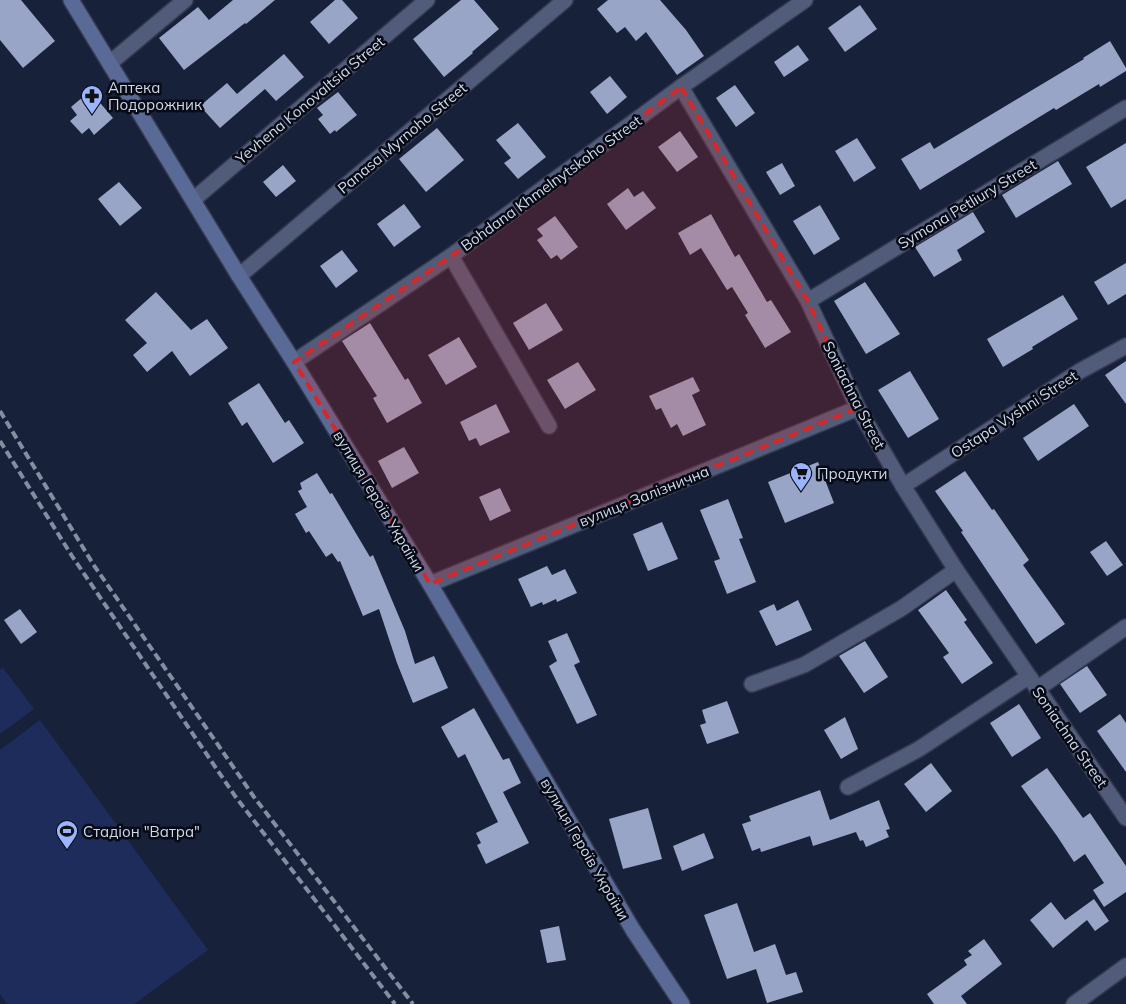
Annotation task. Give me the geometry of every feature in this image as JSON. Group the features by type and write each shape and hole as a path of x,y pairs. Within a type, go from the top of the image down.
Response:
{"street":[{"name":"вулиця Героїв України","path":"71,0 238,276 294,362 430,584 633,930 682,1004"},
{"path":"110,62 185,0"},
{"name":"Yevhena Konovaltsia Street","path":"192,200 427,0"},
{"name":"Panasa Myrnoho Street","path":"238,276 565,0"},
{"name":"Bohdana Khmelnytskoho Street","path":"294,362 451,256 681,87 805,0"},
{"name":"Soniachna Street","path":"681,87 808,301 858,408 903,486 956,570 1126,818"},
{"name":"Symona Petliury Street","path":"808,301 1126,108"},
{"path":"451,256 549,426"},
{"name":"Ostapa Vyshni Street","path":"903,486 1080,371 1126,346"},
{"name":"вулиця Залізнична","path":"430,584 858,408"},
{"path":"752,684 804,665 902,608 956,570"},
{"path":"848,787 919,749 1126,627"},
{"path":"1074,1004 1126,966"}],"highlighted area":[{"path":"681,87 808,301 858,408 430,584 294,362 451,256"}],"shaded area":[{"path":"3,668 34,709 0,734 0,670"},
{"name":"Стадіон \"Ватра\"","path":"40,720 208,950 134,1004 7,1004 0,994 0,750"}],"building":[{"path":"0,0 21,0 55,41 23,68 0,40"},
{"path":"233,0 275,0 184,70 159,38 198,7 209,20"},
{"path":"335,0 342,0 358,18 329,44 310,22"},
{"path":"461,0 474,0 499,29 444,77 413,39"},
{"path":"608,0 660,0 686,30 704,56 677,75 646,32 636,41 625,27 617,33 597,9"},
{"path":"860,5 877,29 845,52 828,28"},
{"path":"1110,41 1126,71 1100,87 1099,84 1056,110 1054,108 920,190 901,159 930,142 934,149 1084,59"},
{"path":"798,45 809,60 784,77 774,62"},
{"path":"284,54 304,77 276,101 265,89 220,128 200,106 227,83 237,94"},
{"path":"610,76 627,97 607,114 590,92"},
{"path":"735,85 755,113 736,127 716,98"},
{"path":"90,91 113,118 94,135 89,128 82,134 70,121 77,115 71,107"},
{"path":"338,92 357,115 336,132 335,130 330,134 318,119 323,115 317,108"},
{"path":"518,123 546,157 518,179 504,163 511,158 496,140"},
{"path":"437,128 464,160 426,192 399,159"},
{"path":"680,131 698,157 677,172 658,147"},
{"path":"857,138 876,168 854,182 835,151"},
{"path":"1126,143 1126,199 1111,208 1086,167"},
{"path":"1058,161 1072,184 1016,218 1002,195"},
{"path":"782,163 795,186 780,195 766,172"},
{"path":"283,165 296,181 276,197 263,182"},
{"path":"119,182 142,208 120,226 98,199"},
{"path":"628,188 634,197 643,191 656,208 626,230 607,204"},
{"path":"404,204 421,227 394,247 377,224"},
{"path":"820,205 840,239 814,255 793,221"},
{"path":"973,212 985,232 957,250 962,260 934,277 915,247"},
{"path":"711,214 735,257 739,254 767,302 771,300 791,332 765,348 745,315 748,313 732,287 727,290 701,248 690,255 678,233"},
{"path":"555,216 578,247 561,260 557,255 551,259 537,240 543,236 537,229"},
{"path":"342,250 358,271 336,288 320,266"},
{"path":"1126,263 1126,294 1108,305 1094,282"},
{"path":"865,282 900,334 866,354 834,301"},
{"path":"156,292 191,330 207,319 228,348 190,376 172,351 147,372 133,355 147,343 125,320"},
{"path":"1063,295 1078,319 1003,367 987,339"},
{"path":"546,303 563,330 529,350 513,323"},
{"path":"370,323 405,380 408,378 422,403 387,423 373,398 377,396 342,341"},
{"path":"459,337 477,367 446,385 428,355"},
{"path":"1126,361 1126,404 1105,375"},
{"path":"578,362 596,390 565,409 547,380"},
{"path":"910,371 939,419 908,438 878,390"},
{"path":"693,377 700,391 692,395 706,425 683,436 677,424 671,428 661,408 656,410 649,396"},
{"path":"259,383 285,423 289,420 304,443 273,463 247,422 242,426 228,403"},
{"path":"496,404 510,432 480,446 476,438 469,441 460,422"},
{"path":"1074,404 1089,426 1038,461 1023,438"},
{"path":"404,447 419,473 392,488 378,461"},
{"name":"Продукти","path":"818,462 834,503 785,523 768,482"},
{"path":"965,471 1029,560 1023,565 1065,624 1036,644 935,491"},
{"path":"317,473 330,494 332,493 370,557 373,555 405,631 415,664 434,656 448,688 413,703 379,609 363,616 340,561 338,562 332,553 326,557 309,531 306,533 295,514 307,507 298,491 302,489 300,483"},
{"path":"500,488 511,511 490,521 479,497"},
{"path":"728,499 743,538 739,539 756,582 727,594 714,561 720,559 700,510"},
{"path":"662,522 678,559 648,571 633,534"},
{"path":"1106,541 1123,565 1107,576 1090,552"},
{"path":"547,566 552,575 565,569 577,593 557,602 556,599 543,605 542,602 531,607 518,579"},
{"path":"946,590 967,620 964,622 993,663 962,684 943,657 949,653 918,610"},
{"path":"798,600 812,630 776,646 759,611 774,604 777,611"},
{"path":"20,609 37,632 21,644 4,620"},
{"path":"567,633 580,662 574,665 597,715 577,724 549,666 557,661 548,641"},
{"path":"865,641 888,677 864,693 839,656"},
{"path":"1087,666 1107,695 1080,713 1060,684"},
{"path":"727,701 739,733 707,744 700,725 706,723 702,710"},
{"path":"1019,704 1041,738 1012,757 990,723"},
{"path":"474,708 503,760 509,758 521,783 503,792 529,843 486,864 477,845 481,843 476,833 498,822 465,754 458,758 441,727"},
{"path":"1120,714 1126,723 1126,772 1097,731"},
{"path":"845,717 858,749 841,759 824,730"},
{"path":"931,763 952,791 926,812 904,784"},
{"path":"1047,768 1083,818 1090,813 1126,866 1126,892 1104,907 1093,890 1104,883 1085,854 1074,862 1021,786"},
{"path":"820,790 830,820 879,800 890,829 886,830 889,837 866,847 863,840 860,841 856,832 813,846 810,836 761,852 760,848 752,851 742,824 751,821 749,816"},
{"path":"648,808 662,859 623,869 609,819"},
{"path":"704,833 714,858 682,871 673,846"},
{"path":"1094,899 1109,921 1095,931 1087,920 1053,948 1030,920 1051,902 1065,920"},
{"path":"737,903 754,952 775,944 786,975 796,972 803,992 767,1003 756,969 727,979 704,915"},
{"path":"559,926 566,960 547,963 540,930"},
{"path":"984,939 1002,964 961,996 967,1004 934,1004 927,994 967,965 964,960 972,955 968,951"}],"railway":[{"path":"0,411 93,564 254,797 413,1004"},
{"path":"0,441 72,556 235,796 395,1004"}],"place":[{"name":"Аптека Подорожник","path":"92,115"},
{"name":"Продукти","path":"801,492"},
{"name":"Стадіон \"Ватра\"","path":"67,850"}]}
